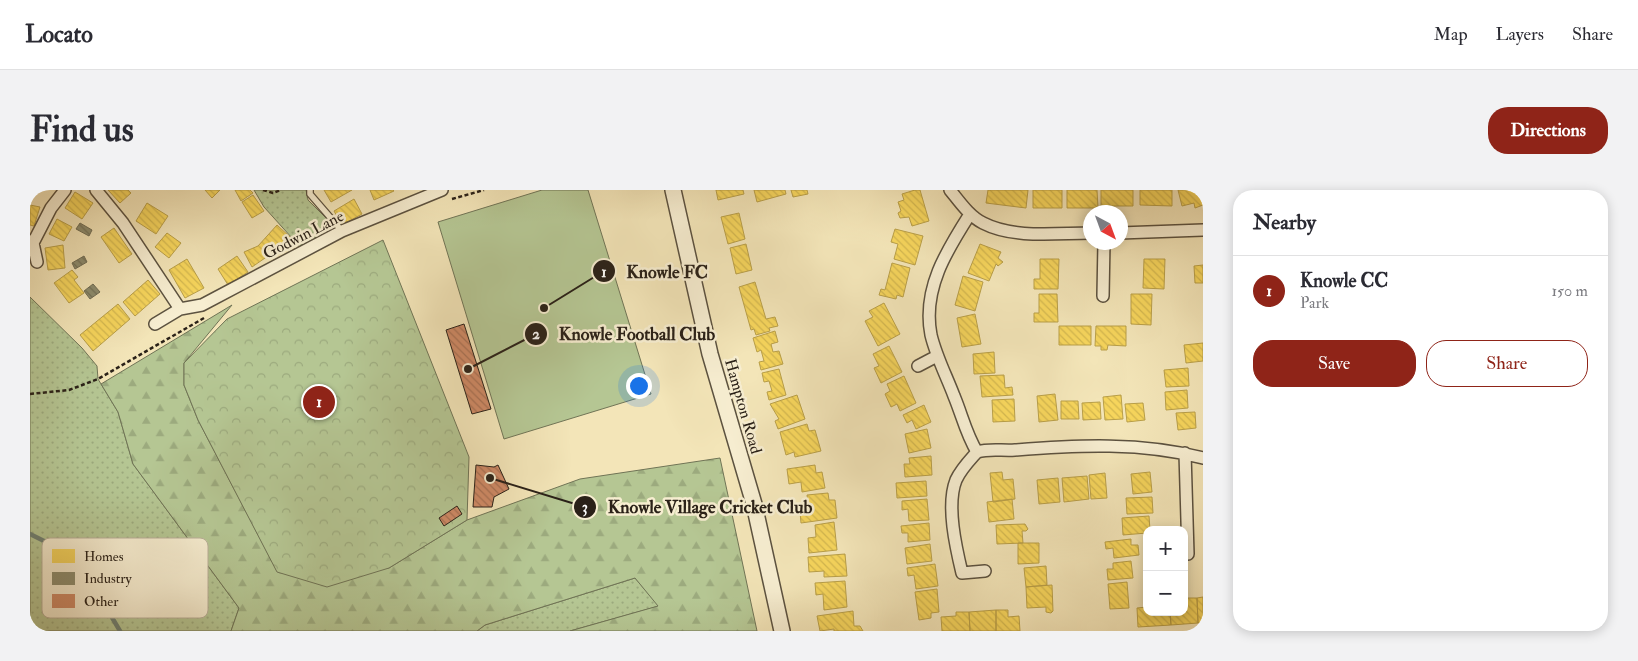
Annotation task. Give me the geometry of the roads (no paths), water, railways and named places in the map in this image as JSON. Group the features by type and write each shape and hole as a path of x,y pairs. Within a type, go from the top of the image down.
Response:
{"street":[{"path":"37,262 32,242 51,208 65,190"},
{"path":"96,190 123,223 180,309"},
{"name":"Godwin Lane","path":"154,324 180,309 202,305 342,231 442,190"},
{"name":"Hampton Road","path":"673,190 710,354 754,504 782,631"},
{"path":"950,190 970,214 983,223 1002,230 1083,233"},
{"path":"970,214 948,249 935,278 930,302 931,333 938,356 955,397 967,435 977,452"},
{"path":"1128,233 1203,230"},
{"path":"1103,296 1104,250"},
{"path":"918,366 938,356"},
{"path":"985,571 962,573 953,537 955,482 963,467 977,452 987,449 1011,450 1070,446 1127,446 1185,453 1203,458"},
{"path":"1185,453 1187,526"}],"lane":[{"path":"310,190 310,194 342,231"}],"waterway":[{"path":"30,534 42,540"},
{"path":"112,618 120,631"}],"place":[{"name":"Knowle FC","path":"544,308"},
{"name":"Knowle Football Club","path":"468,369"},
{"name":"Knowle CC","path":"319,402"},
{"name":"Knowle Village Cricket Club","path":"490,478"}]}
